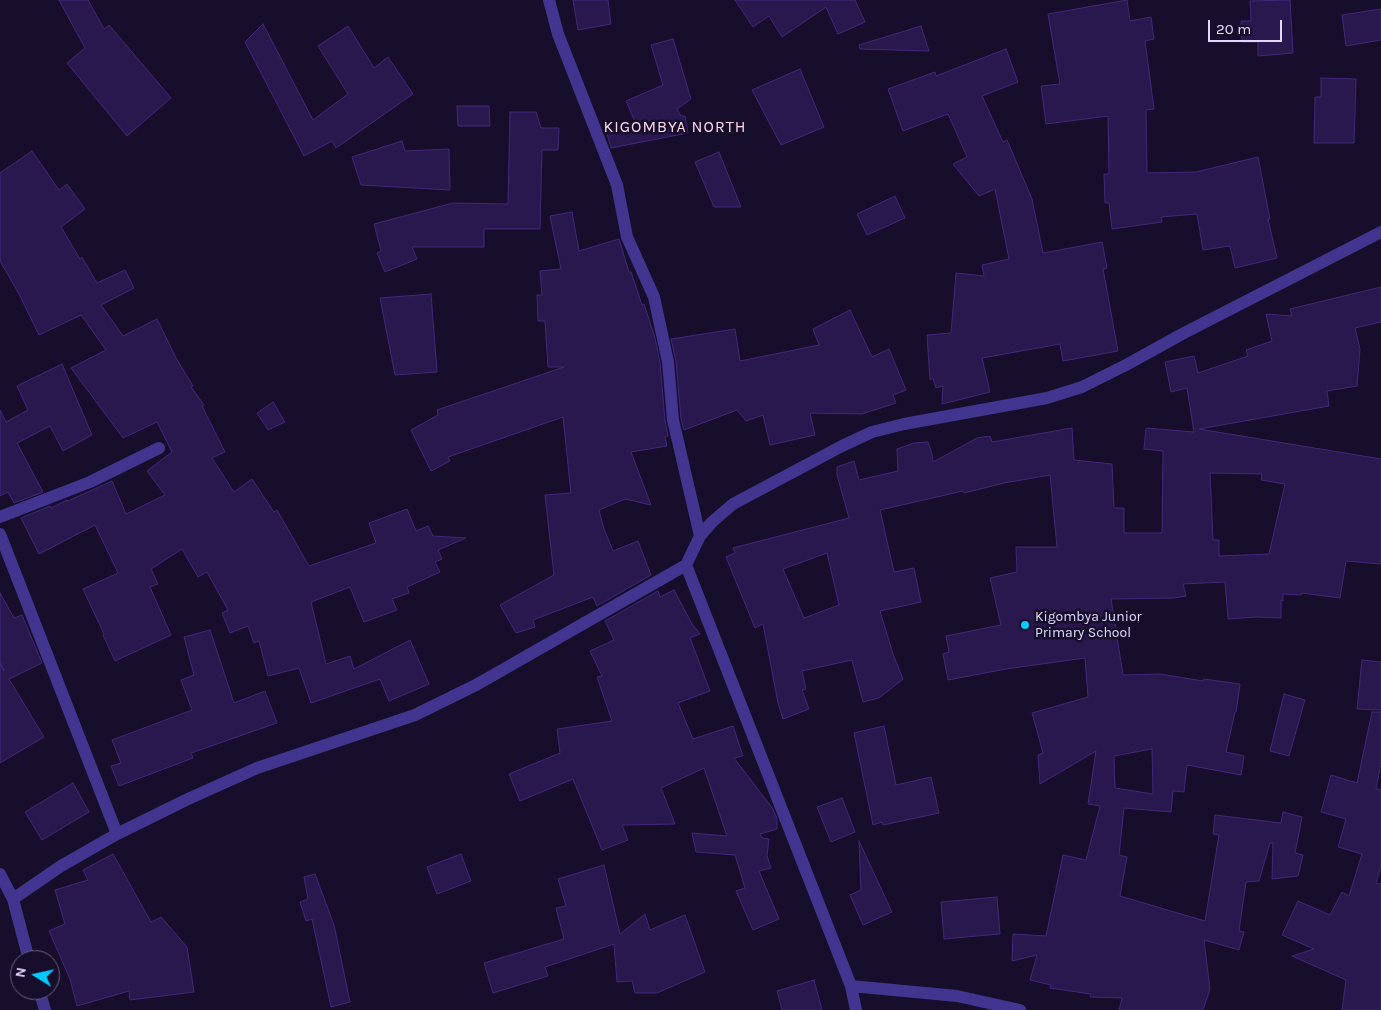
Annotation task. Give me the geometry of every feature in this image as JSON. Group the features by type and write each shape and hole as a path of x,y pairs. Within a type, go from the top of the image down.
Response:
{"street":[{"path":"550,0 561,42 617,185 627,237 654,297 668,362 673,420 700,536"},
{"path":"13,899 61,866 117,834 188,799 257,768 415,715 476,685 686,565 700,536 712,522 733,504 842,446 872,432 940,416 1047,398 1082,387 1381,232"},
{"path":"0,517 90,482 159,448"},
{"path":"0,534 117,834"},
{"path":"686,565 851,986 856,1010"},
{"path":"0,874 13,899 26,950"},
{"path":"851,986 957,996 1020,1010"}],"building":[{"path":"59,0 88,0 104,29 109,25 171,98 127,136 67,63 85,48"},
{"path":"573,0 608,0 611,24 578,30"},
{"path":"735,0 855,0 865,22 838,34 826,7 782,37 769,16 753,27"},
{"path":"1127,0 1130,21 1151,17 1154,39 1145,41 1154,109 1146,110 1147,173 1196,172 1258,157 1270,219 1268,219 1277,258 1235,268 1230,246 1203,250 1197,214 1161,217 1162,222 1112,229 1109,203 1105,203 1104,174 1109,174 1108,116 1046,124 1041,86 1060,84 1048,14"},
{"path":"1290,0 1293,53 1258,56 1258,42 1242,42 1241,21 1251,21 1250,1"},
{"path":"1381,9 1381,40 1346,46 1342,15"},
{"path":"263,24 313,120 348,94 318,46 348,26 374,68 388,57 413,94 336,148 332,141 304,156 245,42"},
{"path":"921,26 929,51 860,49 859,45"},
{"path":"673,39 691,99 677,109 681,116 685,116 688,133 611,148 606,130 636,124 626,101 663,85 651,45"},
{"path":"1006,49 1018,82 982,96 1003,142 1007,140 1032,199 1043,253 1102,242 1107,268 1103,269 1118,351 1063,361 1060,344 982,358 990,392 942,404 943,386 936,388 933,378 930,380 927,335 951,333 956,273 984,276 982,265 1009,259 995,189 979,196 953,164 967,157 948,114 903,131 888,89 935,72 936,76"},
{"path":"800,69 824,127 781,145 752,90"},
{"path":"1321,78 1356,79 1354,143 1314,143 1315,97 1321,97"},
{"path":"457,106 489,106 490,126 458,126"},
{"path":"510,112 536,112 541,128 559,128 558,150 542,150 540,229 484,229 484,247 412,247 417,259 385,272 377,253 381,251 374,224 453,203 508,204"},
{"path":"402,141 405,151 449,149 450,190 361,185 352,157"},
{"path":"32,151 59,190 67,184 85,209 61,227 97,283 125,270 134,288 101,305 123,336 157,319 176,358 193,386 191,387 204,405 202,406 225,452 212,458 234,492 252,479 274,512 277,510 309,566 376,543 369,523 407,509 416,531 428,526 433,536 466,538 438,550 442,559 435,562 440,572 407,587 409,593 392,599 397,610 364,622 350,587 311,602 326,664 350,656 354,669 410,640 429,684 389,701 380,679 311,703 299,668 268,676 259,641 254,643 248,626 230,633 222,613 228,610 207,572 198,577 182,549 151,569 158,584 150,587 171,635 115,661 83,589 118,573 95,525 39,554 21,518 50,506 51,508 112,481 126,514 165,495 147,471 172,452 157,422 123,438 71,368 106,350 81,315 39,335 0,261 0,173"},
{"path":"719,152 741,207 714,207 695,162"},
{"path":"895,196 905,218 867,235 857,214"},
{"path":"572,212 579,251 619,239 629,272 631,272 642,305 644,304 655,338 660,363 668,436 665,437 667,446 631,452 651,505 625,499 599,510 613,551 638,541 651,575 597,606 593,597 533,620 535,627 516,633 500,605 554,575 545,495 571,493 563,417 448,457 450,461 431,471 411,430 438,415 437,410 564,367 548,367 545,321 538,321 537,295 542,295 540,271 561,269 550,216"},
{"path":"1381,287 1381,322 1355,328 1360,349 1357,386 1327,391 1329,406 1199,429 1381,459 1381,564 1346,561 1340,598 1302,593 1301,595 1283,594 1281,618 1228,619 1225,582 1183,584 1186,596 1174,598 1111,599 1123,675 1160,674 1203,681 1204,679 1240,684 1236,712 1226,752 1244,756 1241,775 1187,765 1184,792 1173,791 1171,812 1124,808 1119,855 1127,857 1120,896 1205,921 1219,835 1213,834 1215,815 1281,823 1283,812 1302,817 1295,853 1303,855 1298,876 1272,879 1273,843 1270,843 1259,881 1246,882 1239,931 1244,932 1239,950 1204,940 1210,989 1203,1010 1119,1010 1122,998 1090,997 1091,994 1050,988 1051,985 1030,980 1037,955 1012,961 1013,934 1046,936 1063,855 1086,860 1100,806 1088,804 1096,751 1040,784 1038,755 1043,753 1032,713 1088,697 1085,658 1006,669 948,680 943,654 949,652 946,636 1001,625 990,578 1017,572 1016,547 1057,547 1050,475 1004,483 964,493 963,491 880,510 894,572 914,568 921,602 880,611 903,679 879,698 863,702 852,660 802,671 806,689 802,690 809,709 783,719 778,703 763,624 755,628 726,557 735,553 733,548 849,518 837,475 837,467 854,461 859,480 898,471 897,449 914,443 928,442 933,462 977,438 990,436 992,442 1072,428 1074,460 1112,464 1114,508 1124,508 1124,533 1162,533 1163,451 1144,449 1146,428 1194,432 1187,388 1171,392 1165,362 1194,356 1198,373 1248,356 1246,350 1272,341 1266,314 1292,316 1290,309","holes":["1210,473 1262,474 1261,480 1285,484 1269,554 1219,556 1219,540 1213,540","827,553 839,605 804,618 783,569","1152,749 1153,794 1115,788 1114,756"]},
{"path":"431,294 437,372 395,375 380,298"},
{"path":"850,310 872,357 889,349 906,390 893,395 896,403 862,414 810,413 815,435 770,445 763,415 746,421 737,410 684,430 681,419 676,361 671,339 735,329 740,361 819,345 813,329"},
{"path":"62,364 92,435 63,451 50,426 17,443 43,492 14,503 8,492 0,496 0,410 6,422 28,410 17,386"},
{"path":"273,402 285,422 268,430 257,413"},
{"path":"674,590 692,624 700,634 690,638 710,691 678,703 693,739 733,726 743,756 734,758 773,809 777,819 777,829 760,834 762,838 769,839 767,856 771,868 759,871 779,919 753,930 736,891 745,888 735,855 696,852 692,833 727,836 704,768 661,788 675,824 622,825 628,840 602,850 573,779 520,801 509,774 560,753 557,729 612,721 597,677 602,676 590,651 614,640 605,621 658,591 660,597"},
{"path":"0,593 14,618 22,615 42,663 9,679 44,737 0,763 0,663 4,671 0,662"},
{"path":"210,630 234,703 265,691 277,723 191,753 193,758 119,786 111,766 121,763 112,740 192,710 181,680 194,675 184,637"},
{"path":"1362,660 1381,662 1381,710 1357,709"},
{"path":"1284,694 1305,700 1289,756 1270,751"},
{"path":"1372,712 1381,712 1381,764 1376,788 1381,790 1381,866 1376,883 1381,884 1381,1010 1342,1010 1346,980 1292,956 1314,949 1282,935 1298,901 1330,915 1342,892 1349,896 1362,854 1338,847 1346,819 1321,812 1331,775 1357,783"},
{"path":"884,726 896,785 931,777 939,813 883,825 882,822 873,825 854,733"},
{"path":"73,783 89,812 42,840 25,812"},
{"path":"842,798 855,832 831,842 817,807"},
{"path":"859,841 892,912 863,925 850,895 861,890"},
{"path":"113,854 151,922 161,917 187,947 194,992 130,1000 129,991 77,1006 70,979 60,956 60,950 57,950 49,931 65,924 55,890 88,880 83,870"},
{"path":"461,854 471,881 437,894 427,867"},
{"path":"604,865 620,934 645,914 650,930 685,915 705,972 657,993 635,993 632,981 617,982 614,944 545,967 548,976 493,993 484,963 564,939 556,908 566,906 558,879"},
{"path":"315,874 334,925 350,1002 331,1007 312,919 306,921 300,902 308,899 304,877"},
{"path":"997,897 1000,934 944,939 941,902"},
{"path":"814,980 822,1010 782,1010 777,991"}],"place":[{"name":"Kigombya Junior Primary School","path":"1025,625"}],"district":[{"name":"KIGOMBYA NORTH","path":"675,127"}]}
